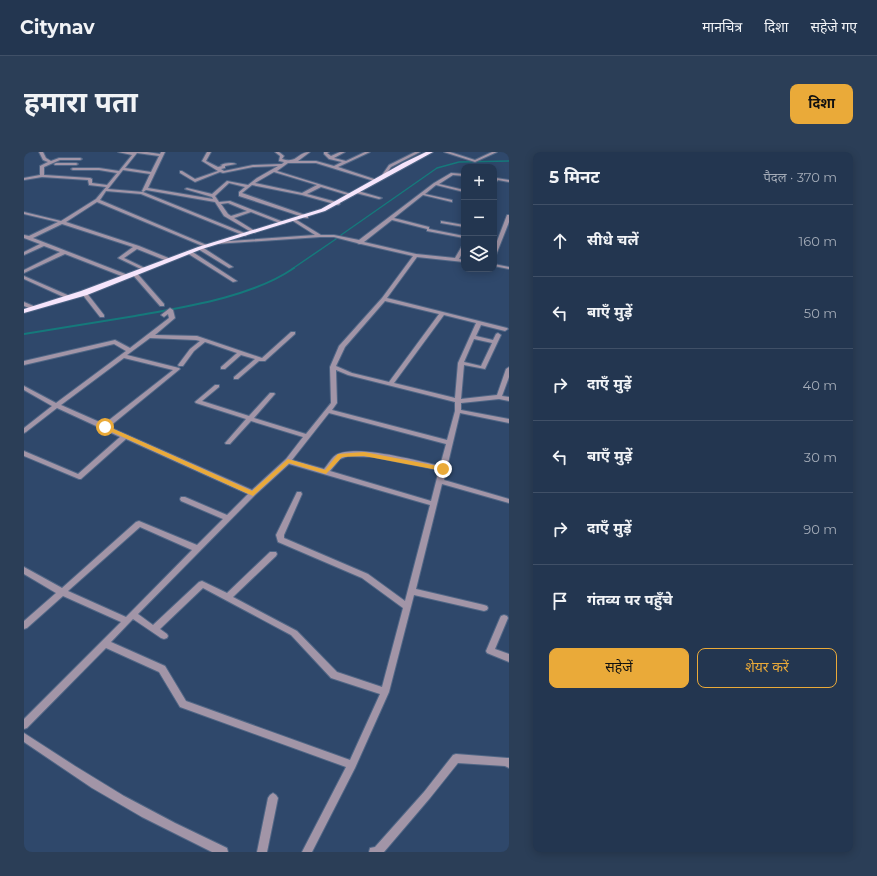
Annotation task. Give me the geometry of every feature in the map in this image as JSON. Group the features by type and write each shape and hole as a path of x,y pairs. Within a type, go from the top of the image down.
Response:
{"main road":[{"path":"24,311 70,298 145,268 215,243 306,217 338,204 375,180 430,152"}],"street":[{"path":"41,152 44,159 50,163 76,164"},
{"path":"120,152 162,153 144,191"},
{"path":"209,152 204,161 223,172 253,166 282,166"},
{"path":"276,152 282,156 280,160 287,162 316,162 375,180"},
{"path":"294,162 308,152"},
{"path":"327,152 325,153 330,158 346,162"},
{"path":"330,158 342,152"},
{"path":"335,167 368,152"},
{"path":"384,175 390,166 418,152"},
{"path":"446,152 475,161 495,152"},
{"path":"27,237 62,222 97,200 136,153"},
{"path":"252,158 253,166"},
{"path":"42,176 42,166 59,159 80,159"},
{"path":"183,197 187,189 195,181 219,170 224,167 223,166 233,162 238,168"},
{"path":"287,162 258,179 240,195 306,217"},
{"path":"73,169 153,173"},
{"path":"101,174 109,171"},
{"path":"274,171 355,194 380,198"},
{"path":"181,172 184,177 195,181"},
{"path":"84,179 91,173"},
{"path":"359,243 449,174 461,175"},
{"path":"24,179 42,176 90,179 90,184 107,188 144,191 218,202 228,202 284,223"},
{"path":"249,178 258,179"},
{"path":"497,179 509,181"},
{"path":"213,196 228,182 304,194 338,204"},
{"path":"435,184 461,190"},
{"path":"304,194 321,185"},
{"path":"187,189 213,196 226,215 253,232"},
{"path":"144,191 175,206 245,235"},
{"path":"422,194 450,201"},
{"path":"97,200 204,247 232,267"},
{"path":"175,206 180,202"},
{"path":"231,218 250,211"},
{"path":"24,213 62,222 137,247 169,260"},
{"path":"497,247 509,216"},
{"path":"391,218 428,229 461,236"},
{"path":"295,220 320,236"},
{"path":"443,222 461,225"},
{"path":"215,243 334,236 416,255 461,260"},
{"path":"27,237 126,276"},
{"path":"24,254 44,244"},
{"path":"137,247 120,258 145,268"},
{"path":"24,272 64,252"},
{"path":"189,252 235,281"},
{"path":"457,260 461,252"},
{"path":"24,725 253,494 288,461 306,436 334,403 333,367 342,346 384,299 416,255"},
{"path":"497,266 509,268"},
{"path":"134,273 162,305"},
{"path":"24,277 70,298"},
{"path":"84,293 102,316"},
{"path":"384,299 504,329"},
{"path":"24,304 34,308"},
{"path":"24,431 56,405 124,356 172,318 170,310 164,315"},
{"path":"390,384 442,314"},
{"path":"307,852 352,765 385,692 458,411 461,363 479,323"},
{"path":"150,336 197,338 263,360 293,333"},
{"path":"461,363 483,368 498,335"},
{"path":"472,337 495,342"},
{"path":"181,365 192,350 204,340"},
{"path":"24,363 115,342 130,351"},
{"path":"223,368 240,353"},
{"path":"105,427 177,369 124,356"},
{"path":"236,378 258,359"},
{"path":"333,367 350,374 458,401 499,397 509,399"},
{"path":"499,397 509,369"},
{"path":"217,386 198,402 306,436"},
{"path":"24,388 56,405 253,494"},
{"path":"228,443 272,394"},
{"path":"328,411 450,443"},
{"path":"458,411 509,421"},
{"path":"24,453 79,477 125,436"},
{"path":"326,472 337,457 345,454 371,455 443,469"},
{"path":"288,461 434,504"},
{"path":"440,481 509,501"},
{"path":"299,494 280,535 281,540 366,576 407,607"},
{"path":"183,499 229,518"},
{"path":"24,626 139,524 198,549"},
{"path":"228,597 273,554"},
{"path":"24,570 62,592 130,618 164,636"},
{"path":"154,630 202,584 294,633 334,675 385,692"},
{"path":"412,591 484,608"},
{"path":"504,618 490,651 509,658"},
{"path":"104,643 162,669 183,704 352,765"},
{"path":"24,737 59,762 108,792 215,850 223,852"},
{"path":"374,852 377,852 427,795 456,758 507,762 509,764"},
{"path":"262,852 273,798"}],"waterway":[{"path":"341,235 437,168 459,162 509,161"},
{"path":"292,269 336,239"},
{"path":"24,334 154,313 218,300 258,286 277,278 294,268"}],"route":[{"path":"105,427 253,494 288,461 326,472 340,455 364,454 443,469"}]}
